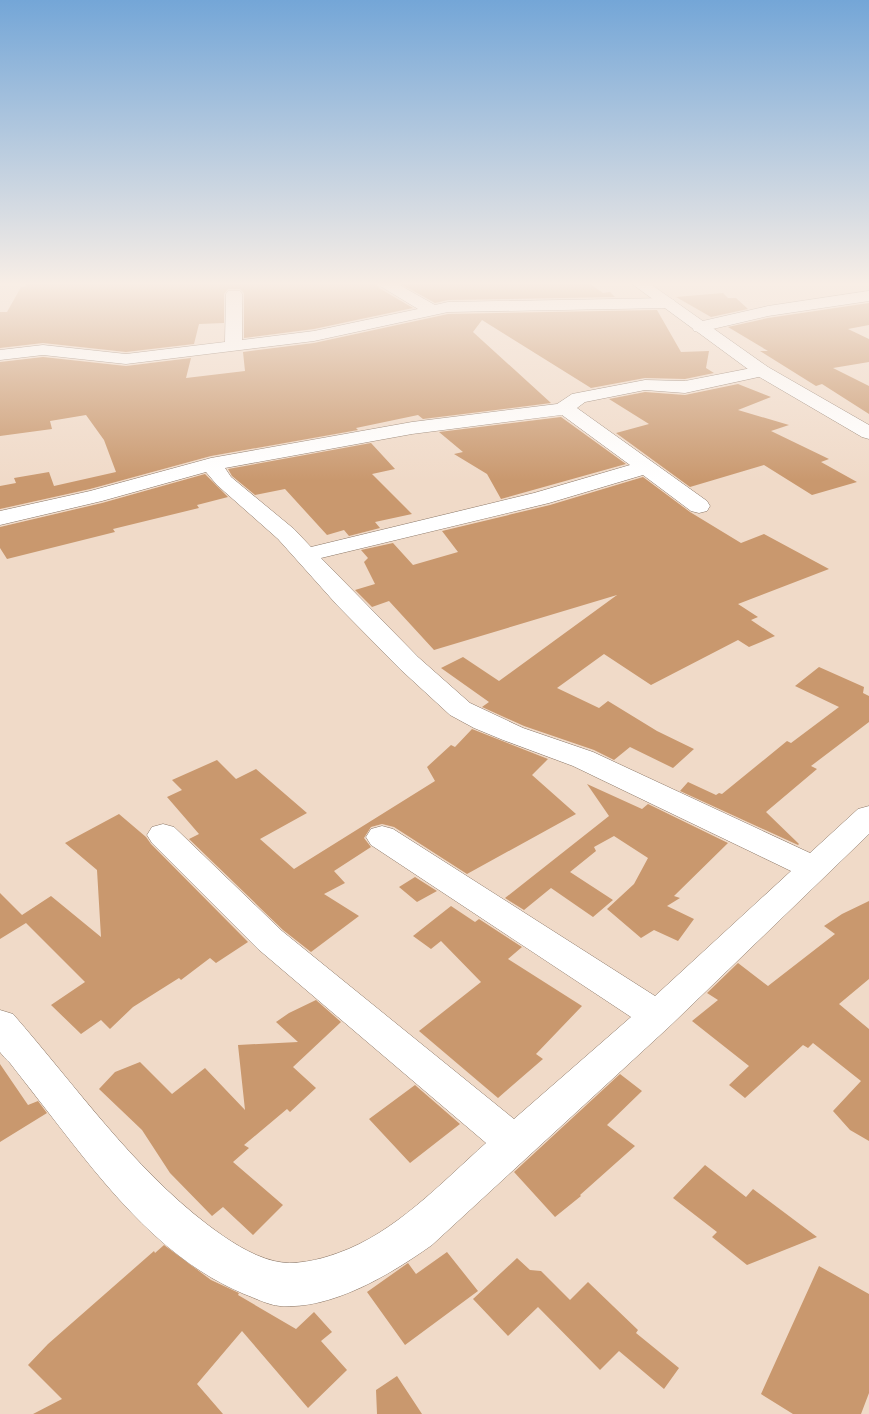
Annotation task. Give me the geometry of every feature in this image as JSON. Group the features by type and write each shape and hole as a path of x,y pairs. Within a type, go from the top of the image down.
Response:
{"street":[{"path":"0,355 57,351 126,359 209,349"},
{"path":"731,349 762,371 869,433"},
{"path":"0,518 94,496 211,464 412,428 566,408 579,398 645,384 685,387 762,371"},
{"path":"566,408 699,506"},
{"path":"211,464 224,481 246,497 286,534 346,600 409,663 460,709 512,734 583,758 814,868"},
{"path":"307,555 541,498 648,467"},
{"path":"0,1025 39,1070 124,1177 181,1231 244,1274 280,1284 313,1281 336,1275 382,1256 417,1231 657,1016 869,816"},
{"path":"163,835 270,940 516,1144"},
{"path":"382,837 657,1016"}],"building":[{"path":"98,349 152,349 126,352"},
{"path":"267,349 492,349 551,403 423,419 418,415 356,428 358,430 211,456 90,489 0,509 0,486 16,483 14,478 49,472 54,486 116,472 104,440 86,415 50,421 52,429 0,436 0,362 43,357 126,366 191,358 186,378 245,371 243,352"},
{"path":"528,349 679,349 681,352 709,351 706,368 714,373 685,379 645,378 591,388"},
{"path":"765,349 869,349 869,362 833,368 869,386 869,414 822,384 816,386 760,351 768,351"},
{"path":"738,384 771,397 738,410 789,425 771,431 829,459 821,462 857,482 812,495 764,465 690,487 616,433 649,424 609,399 645,392 685,395"},
{"path":"561,417 626,464 501,499 487,474 454,454 463,452 439,432"},
{"path":"371,443 395,469 372,474 412,514 375,522 380,528 349,536 344,530 327,535 285,489 255,495 232,476 228,469"},
{"path":"205,474 228,497 197,505 199,508 113,529 115,532 7,559 0,548 0,527 102,503"},
{"path":"643,477 690,512 741,543 764,534 829,569 738,604 758,617 751,620 775,636 749,647 738,640 651,685 604,654 557,688 599,708 608,701 657,731 694,749 673,768 630,747 614,760 594,750 524,726 482,707 489,702 441,668 463,657 499,681 617,595 434,650 389,601 372,607 355,590 375,584 364,562 368,558 361,550 393,543 413,565 458,552 442,531 550,505"},
{"path":"819,667 864,687 863,693 869,696 869,722 811,766 817,769 766,812 798,845 680,791 688,782 716,795 722,794 787,741 791,743 839,707 795,686"},
{"path":"472,729 548,759 532,775 576,814 467,874 394,827 382,824 371,827 364,838 371,847 334,871 345,883 324,894 359,916 311,952 283,930 189,839 199,834 167,797 182,790 172,780 217,760 236,779 256,769 307,813 260,839 294,869 435,781 427,767 451,745 455,747"},
{"path":"587,784 642,809 648,804 728,843 674,896 680,898 667,906 694,919 678,941 654,930 641,938 607,909 634,884 648,858 614,836 594,847 596,851 570,872 613,900 593,917 551,888 524,910 505,898 609,816"},
{"path":"119,814 146,837 248,942 216,963 210,958 181,980 179,978 133,1007 110,1029 101,1020 81,1034 51,1005 85,982 26,923 0,939 0,893 22,915 51,896 101,937 97,870 65,843"},
{"path":"415,877 437,891 417,902 399,887"},
{"path":"869,901 869,979 839,1004 869,1029 869,1141 850,1130 833,1111 861,1081 813,1043 808,1048 803,1045 745,1098 729,1085 749,1066 692,1021 718,1000 707,993 738,963 768,986 835,934 824,926 842,914"},
{"path":"451,906 475,922 479,919 522,947 508,959 582,1006 536,1054 543,1059 498,1098 419,1031 481,982 441,941 431,949 413,936"},
{"path":"316,1000 341,1022 293,1067 316,1088 290,1112 287,1109 244,1145 249,1148 233,1162 283,1205 253,1235 223,1207 212,1216 170,1173 142,1130 99,1089 115,1072 140,1062 172,1094 205,1068 245,1110 238,1045 298,1042 276,1022 289,1013"},
{"path":"0,1064 28,1105 38,1101 47,1113 0,1142"},
{"path":"620,1074 642,1091 607,1125 635,1146 581,1196 555,1217 514,1172"},
{"path":"415,1085 460,1124 410,1163 369,1119"},
{"path":"705,1165 746,1197 753,1189 817,1237 747,1265 712,1237 717,1232 673,1198"},
{"path":"164,1245 211,1280 239,1293 238,1295 296,1329 314,1312 332,1332 321,1341 347,1370 308,1408 242,1331 197,1384 223,1414 33,1414 62,1399 28,1365 48,1344 154,1251 155,1253"},
{"path":"447,1252 478,1291 405,1345 367,1292 408,1263 416,1274"},
{"path":"517,1258 530,1270 541,1271 570,1300 588,1282 638,1330 636,1333 679,1368 664,1389 619,1351 600,1370 538,1307 508,1336 473,1299"},
{"path":"819,1266 869,1294 869,1393 861,1414 793,1414 761,1394"},
{"path":"397,1376 422,1414 377,1414 376,1390"}]}
